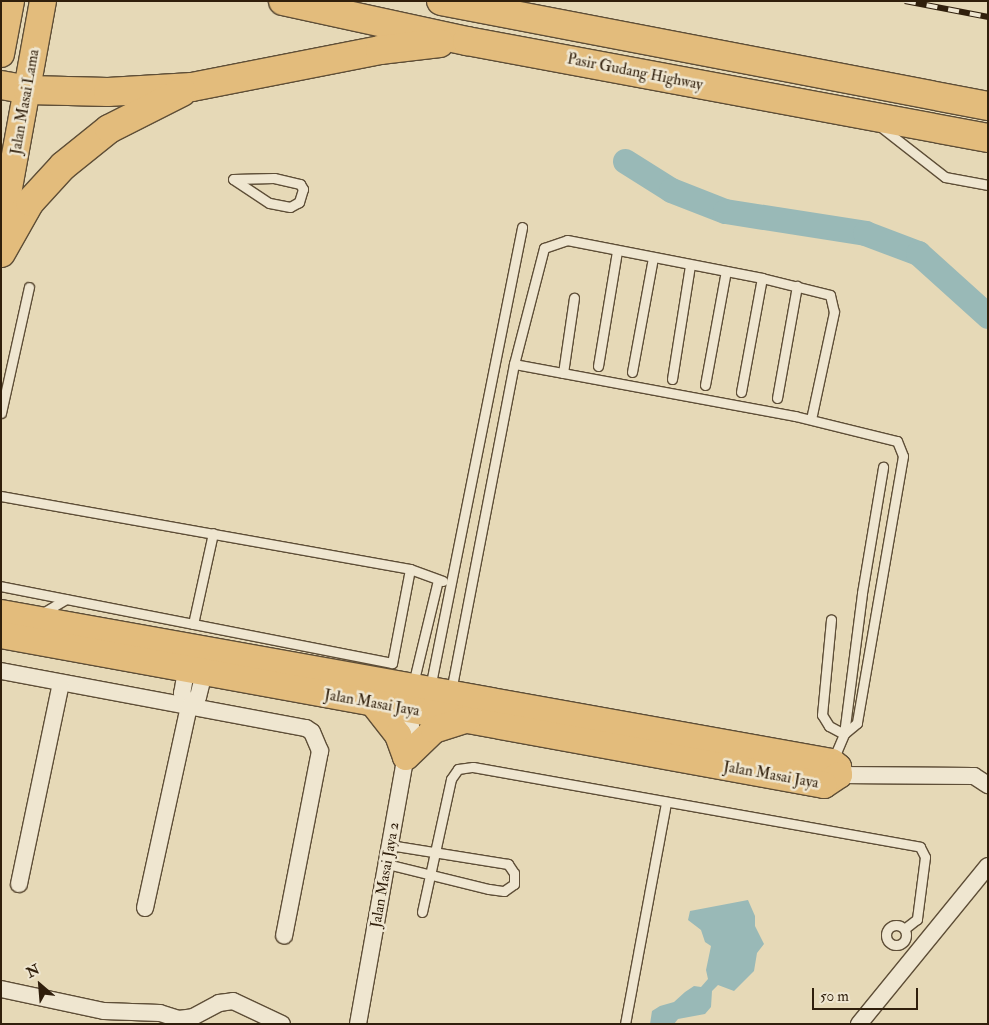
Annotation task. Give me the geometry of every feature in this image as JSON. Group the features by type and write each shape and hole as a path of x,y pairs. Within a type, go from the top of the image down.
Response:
{"highway":[{"name":"Pasir Gudang Highway","path":"284,1 468,41 988,138"},
{"path":"441,1 988,106"},
{"path":"512,1 554,23"},
{"path":"1,85 28,90 108,92 192,87 380,50 468,41"},
{"path":"1,253 30,202 63,166 109,129 192,87"}],"main road":[{"path":"1,54 11,1"},
{"name":"Jalan Masai Lama","path":"1,232 43,1"},
{"name":"Jalan Masai Jaya","path":"1,613 35,618 194,670 304,668 423,703 466,719 824,785 836,769 423,703 373,703 1,636"},
{"path":"373,703 390,721 406,757 434,730 466,719"}],"street":[{"path":"145,908 194,670"},
{"path":"1,671 61,683 194,670 306,728 319,744 320,751 284,936"},
{"path":"19,884 61,683"},
{"name":"Jalan Masai Jaya 2","path":"358,1024 406,757 423,703"},
{"path":"836,769 974,776 988,785"},
{"path":"859,1024 988,866"},
{"path":"1,989 103,1018 160,1013 186,1019 227,1000 253,1008 282,1024"}],"lane":[{"path":"867,115 945,177 988,185"},
{"path":"233,179 291,180 300,184 302,195 295,205 282,207 269,202 233,179"},
{"path":"423,703 451,582 522,227"},
{"path":"423,703 544,248 567,240 762,278 830,295 834,303 811,419"},
{"path":"597,372 617,251"},
{"path":"630,378 654,258"},
{"path":"670,386 690,265"},
{"path":"704,392 726,271"},
{"path":"740,398 762,278"},
{"path":"776,405 797,286"},
{"path":"1,413 29,287"},
{"path":"563,373 574,298"},
{"path":"514,364 563,373 597,372 776,405 811,419 890,437 901,446 903,456 857,723 844,734"},
{"path":"836,769 844,734 862,593 883,467"},
{"path":"1,496 410,569 438,580 451,582"},
{"path":"194,670 213,533"},
{"path":"1,586 66,599 194,670 281,641 392,663 410,569"},
{"path":"423,703 438,580"},
{"path":"35,618 66,599"},
{"path":"831,619 822,715 829,726 844,734"},
{"path":"281,641 304,668"},
{"path":"422,912 429,873 451,780 458,769 473,767 920,847 926,857 917,919 904,929"},
{"path":"626,1024 666,802"},
{"path":"386,864 504,891 514,884 514,873 508,864 390,844"}],"water":[{"path":"748,900 755,916 755,926 764,944 757,953 754,971 734,991 718,985 712,991 711,1007 705,1014 678,1019 674,1024 650,1024 652,1011 660,1006 674,1002 694,986 701,987 708,979 706,970 711,946 705,942 701,930 688,920 690,911"}],"waterway":[{"path":"625,161 671,190 725,211 865,233 918,253 988,316"}],"railway":[{"path":"905,1 988,17"}]}
